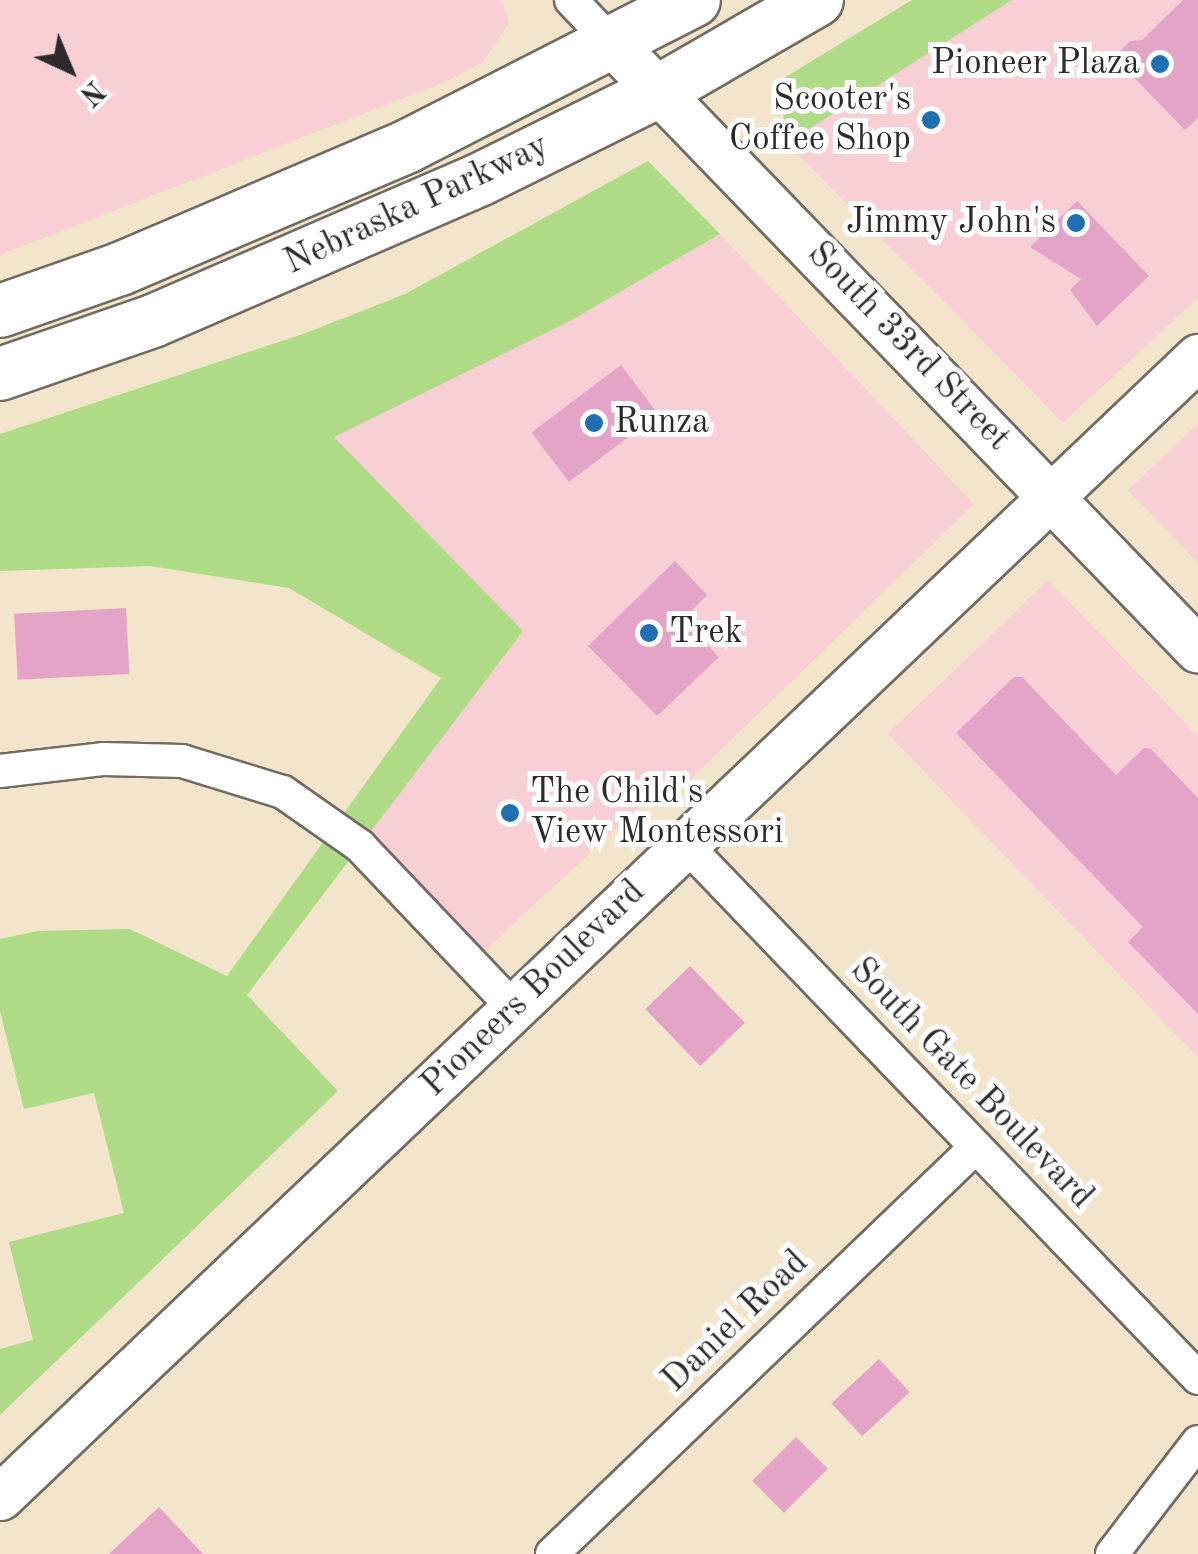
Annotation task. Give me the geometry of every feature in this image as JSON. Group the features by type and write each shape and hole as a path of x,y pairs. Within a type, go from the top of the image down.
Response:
{"main road":[{"name":"Nebraska Parkway","path":"0,311 120,270 307,190 615,46 694,0"},
{"name":"Nebraska Parkway","path":"0,374 302,259 661,90 818,0"},
{"name":"South 33rd Street","path":"615,46 1198,650"},
{"name":"Pioneers Boulevard","path":"0,1497 1198,357"}],"street":[{"path":"571,0 615,46"},
{"path":"0,771 104,759 182,760 283,792 360,846 514,1008"},
{"name":"South Gate Boulevard","path":"686,845 1198,1378"},
{"name":"Daniel Road","path":"552,1554 976,1148"},
{"path":"1112,1554 1198,1442"}],"shaded area":[{"path":"0,0 502,0 509,23 483,62 448,81 0,255"},
{"path":"1012,0 1198,0 1198,298 1063,423 787,143"},
{"path":"720,234 974,504 680,790 669,779 472,963 360,846 523,631 333,437 570,321"},
{"path":"1198,424 1198,563 1128,490"},
{"path":"1048,580 1198,736 1198,1057 888,734"}],"green space":[{"path":"912,0 1012,0 787,143 779,81"},
{"path":"648,161 720,234 570,321 334,437 523,631 247,995 338,1091 0,1415 0,1349 33,1340 9,1242 124,1213 94,1093 24,1109 0,1011 0,939 38,931 130,929 227,976 441,678 289,588 150,566 0,571 0,434 306,333 405,294"}],"building":[{"name":"Pioneer Plaza","path":"1183,0 1198,0 1198,118 1185,130 1114,57 1130,41 1142,40"},
{"path":"1077,201 1149,276 1097,326 1070,290 1081,279 1030,247"},
{"name":"Runza","path":"621,365 658,415 569,482 532,432"},
{"name":"Trek","path":"675,561 707,595 683,620 719,657 657,716 588,646"},
{"path":"126,608 129,674 18,680 14,614"},
{"path":"1014,677 1022,677 1116,775 1144,748 1151,749 1198,798 1198,1014 1128,942 1143,927 956,733"},
{"path":"690,966 745,1023 700,1066 645,1009"},
{"path":"879,1359 910,1392 862,1436 831,1403"},
{"path":"796,1437 828,1469 784,1513 752,1481"},
{"path":"159,1507 203,1554 109,1554"}],"place":[{"name":"Pioneer Plaza","path":"1160,64"},
{"name":"Scooter's Coffee Shop","path":"931,120"},
{"name":"Jimmy John's","path":"1076,223"},
{"name":"Runza","path":"594,423"},
{"name":"Trek","path":"649,633"},
{"name":"The Child's View Montessori","path":"510,813"}]}
